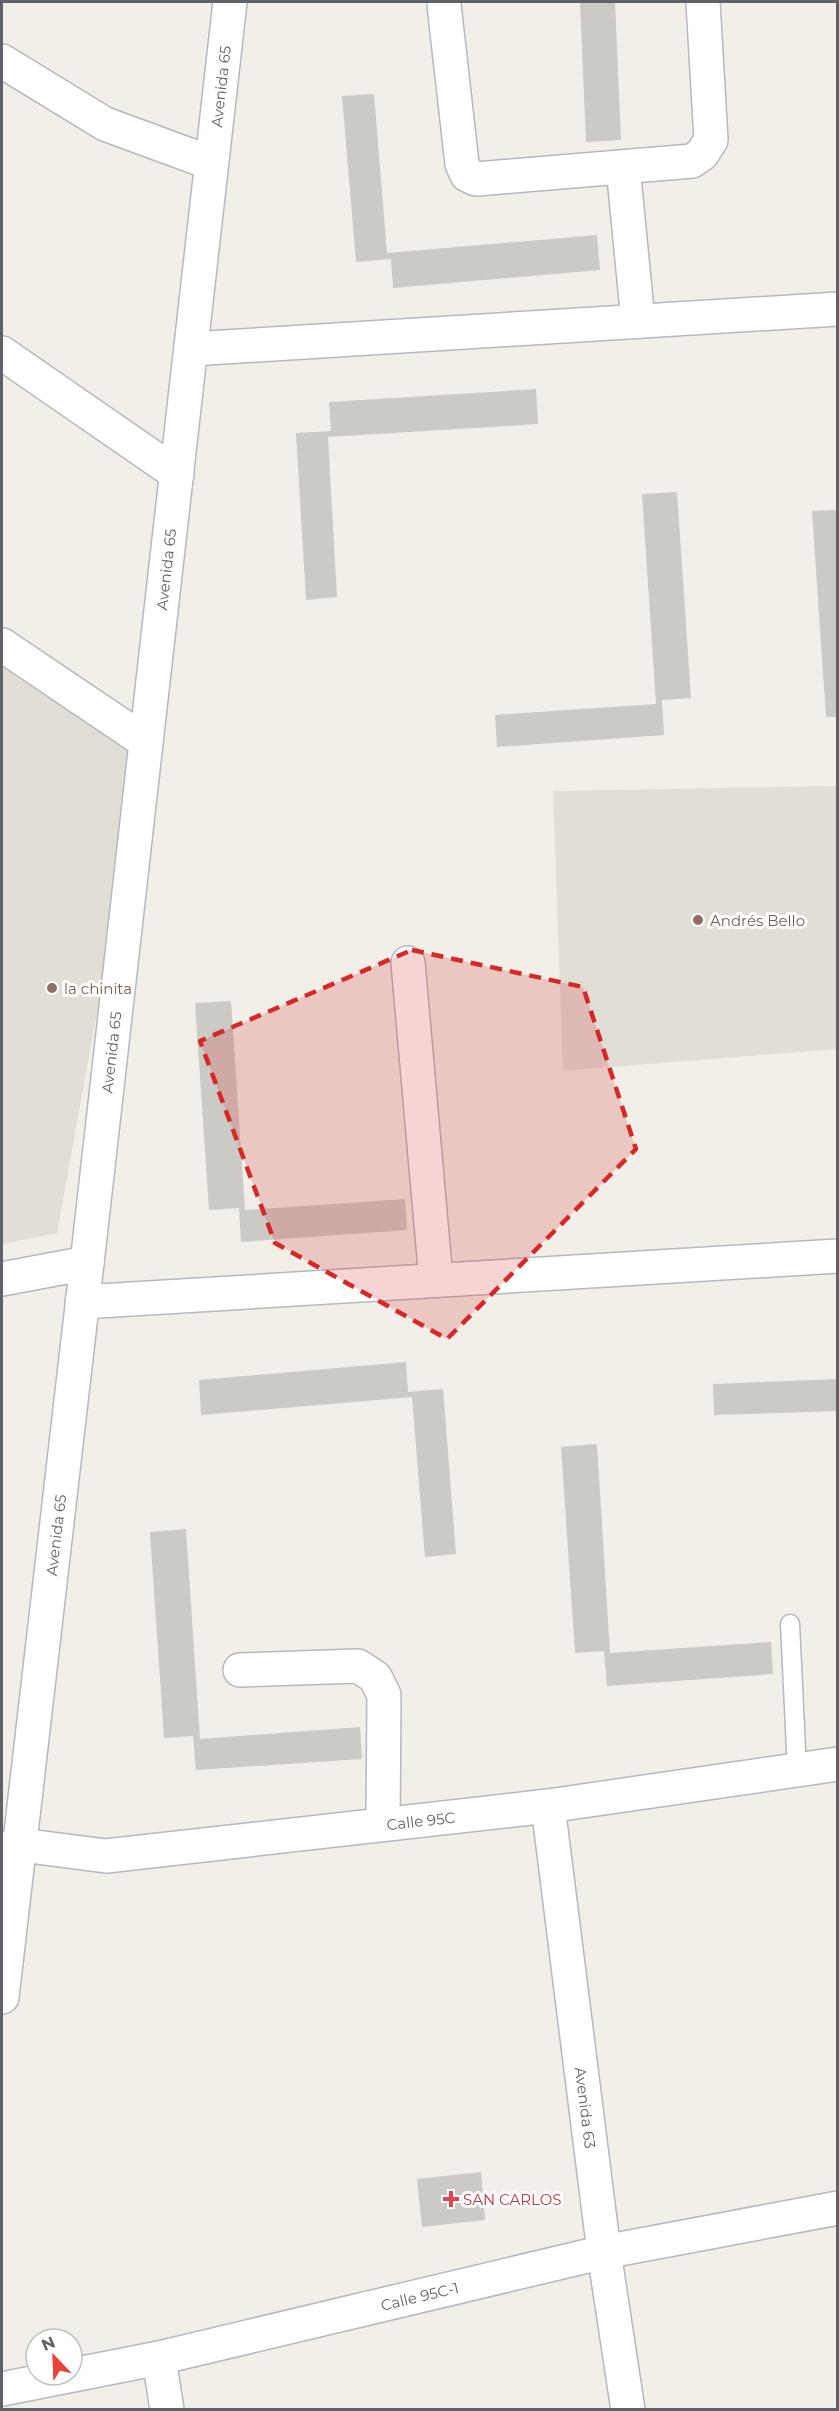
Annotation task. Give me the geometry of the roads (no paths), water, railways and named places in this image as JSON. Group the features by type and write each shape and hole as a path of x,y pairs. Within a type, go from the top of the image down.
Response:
{"street":[{"name":"Avenida 65","path":"2,1997 11,1847 87,1263 230,2"},
{"path":"444,5 462,164 466,175 476,179 692,161 702,154 711,140 704,2"},
{"path":"2,61 105,124 211,163"},
{"path":"623,167 638,321"},
{"path":"190,349 837,309"},
{"path":"2,353 177,474"},
{"path":"2,645 146,742"},
{"path":"408,963 436,1280"},
{"path":"82,1302 837,1256"},
{"path":"2,1279 87,1263"},
{"path":"240,1670 358,1666 375,1677 384,1695 383,1824"},
{"name":"Calle 95C","path":"11,1847 106,1856 548,1806 837,1764"},
{"name":"Avenida 63","path":"548,1806 604,2252 628,2409"},
{"name":"Calle 95C-1","path":"2,2389 159,2358 604,2252 837,2208"},
{"path":"159,2358 167,2409"}],"lane":[{"path":"790,1624 797,1770"}],"place":[{"name":"Andrés Bello","path":"698,920"},
{"name":"la chinita","path":"52,988"},
{"name":"SAN CARLOS","path":"451,2199"}]}
